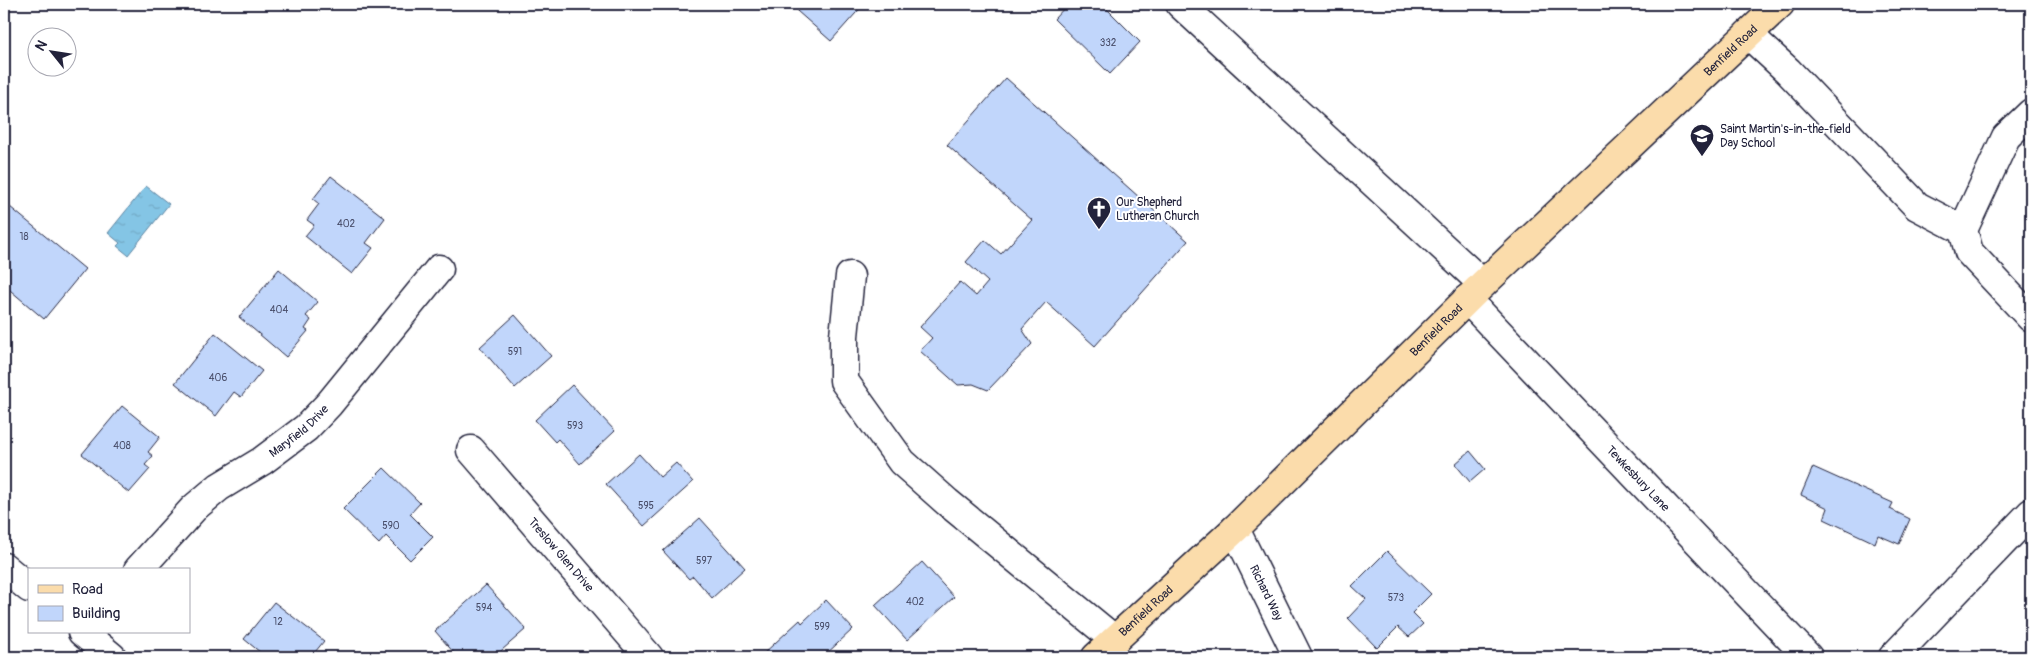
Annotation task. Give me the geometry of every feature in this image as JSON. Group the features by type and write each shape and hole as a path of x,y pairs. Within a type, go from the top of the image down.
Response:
{"main road":[{"name":"Benfield Road","path":"1105,649 1236,529 1475,292 1780,4"}],"street":[{"name":"Tewkesbury Lane","path":"1180,4 1475,292 1808,657"},
{"path":"1748,34 1788,71 1917,206 1963,230"},
{"path":"2031,113 2006,137 1963,230 1969,252 2031,318"},
{"name":"Maryfield Drive","path":"140,568 169,534 206,497 301,433 329,404 439,269"},
{"path":"850,276 844,336 844,381 902,462 1105,649"},
{"name":"Treslow Glen Drive","path":"471,450 649,657"},
{"path":"1893,657 2031,513"},
{"name":"Richard Way","path":"1236,529 1298,657"},
{"path":"4,568 28,587"},
{"path":"84,634 112,657"}],"water":[{"path":"146,186 169,204 128,255 117,246 120,243 108,233"}],"building":[{"path":"803,4 864,4 831,41 797,11"},
{"path":"1068,4 1102,4 1140,42 1110,74 1054,19"},
{"name":"Our Shepherd Lutheran Church","path":"1006,78 1188,241 1095,346 1046,302 1022,329 1032,344 988,390 973,384 958,385 920,351 932,338 920,327 960,282 976,296 988,282 966,262 985,240 1001,254 1032,220 947,145"},
{"path":"331,176 385,218 366,243 373,248 352,274 305,236 314,225 307,220 319,204 313,199"},
{"path":"4,202 85,269 44,319 4,285"},
{"path":"279,269 318,302 306,316 311,320 305,329 308,331 286,357 239,317"},
{"path":"515,315 551,356 515,388 480,347"},
{"path":"215,333 262,371 241,397 234,392 216,416 175,383"},
{"path":"572,385 615,431 580,464 558,439 555,442 535,420"},
{"path":"122,406 160,437 148,452 153,456 145,465 150,469 129,493 82,454"},
{"path":"1470,451 1485,469 1470,482 1455,464"},
{"path":"639,454 660,477 676,463 693,482 644,526 606,484"},
{"path":"1813,467 1893,503 1890,509 1910,519 1899,544 1878,535 1875,543 1824,519 1828,508 1801,495"},
{"path":"384,468 420,503 410,514 433,537 410,560 386,536 379,544 343,509"},
{"path":"700,518 745,568 712,598 693,576 689,579 663,551"},
{"path":"1387,551 1431,594 1412,613 1423,624 1409,637 1398,627 1377,648 1348,618 1366,599 1352,586"},
{"path":"922,562 954,597 907,640 875,605"},
{"path":"486,585 526,629 494,657 451,657 455,654 435,631"},
{"path":"826,600 853,629 823,657 764,657 762,655 800,620 802,623"},
{"path":"274,602 324,641 311,657 266,657 244,639"}],"place":[{"name":"Saint Martin's-in-the-field Day School","path":"1702,157"},
{"name":"Our Shepherd Lutheran Church","path":"1099,230"}]}
